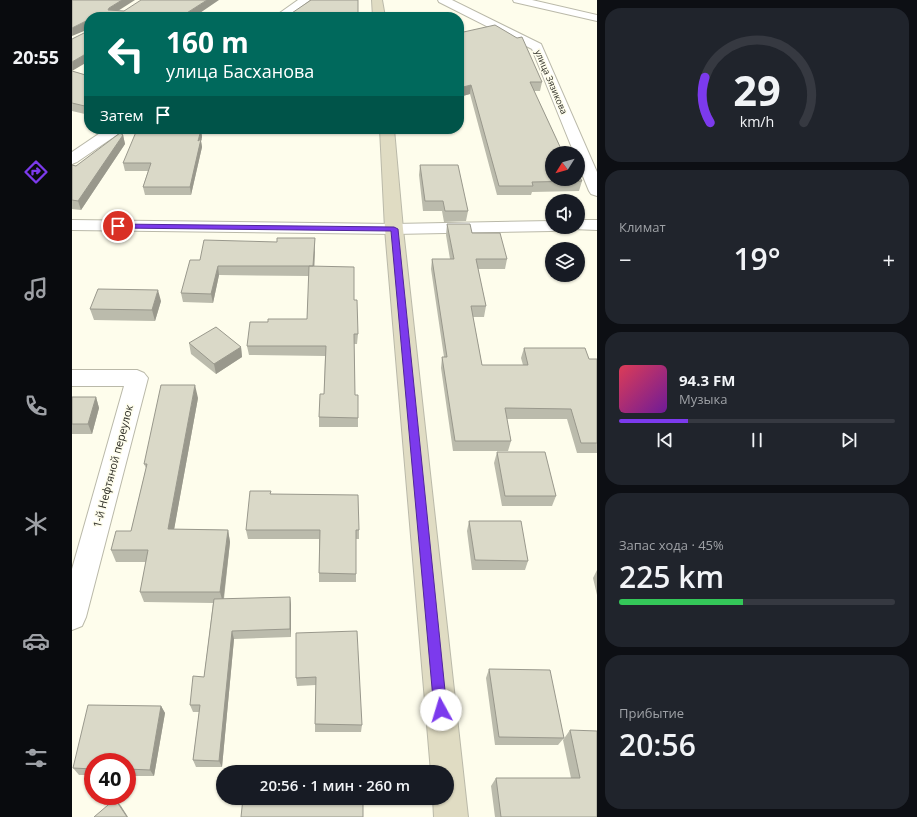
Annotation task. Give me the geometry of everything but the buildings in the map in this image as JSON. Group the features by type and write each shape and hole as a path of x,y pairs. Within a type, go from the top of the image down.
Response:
{"street":[{"path":"287,12 305,0"},
{"path":"377,0 378,12"},
{"name":"улица Зязикова","path":"443,0 537,47 597,191"},
{"path":"518,0 595,16"},
{"path":"72,159 109,134"},
{"path":"387,134 394,229 445,765"},
{"path":"72,225 394,229 545,226"},
{"path":"585,225 597,225"},
{"name":"1-й Нефтяной переулок","path":"72,378 137,378 72,617"},
{"path":"450,805 451,817"}],"route":[{"path":"118,226 394,229 441,710"}]}
